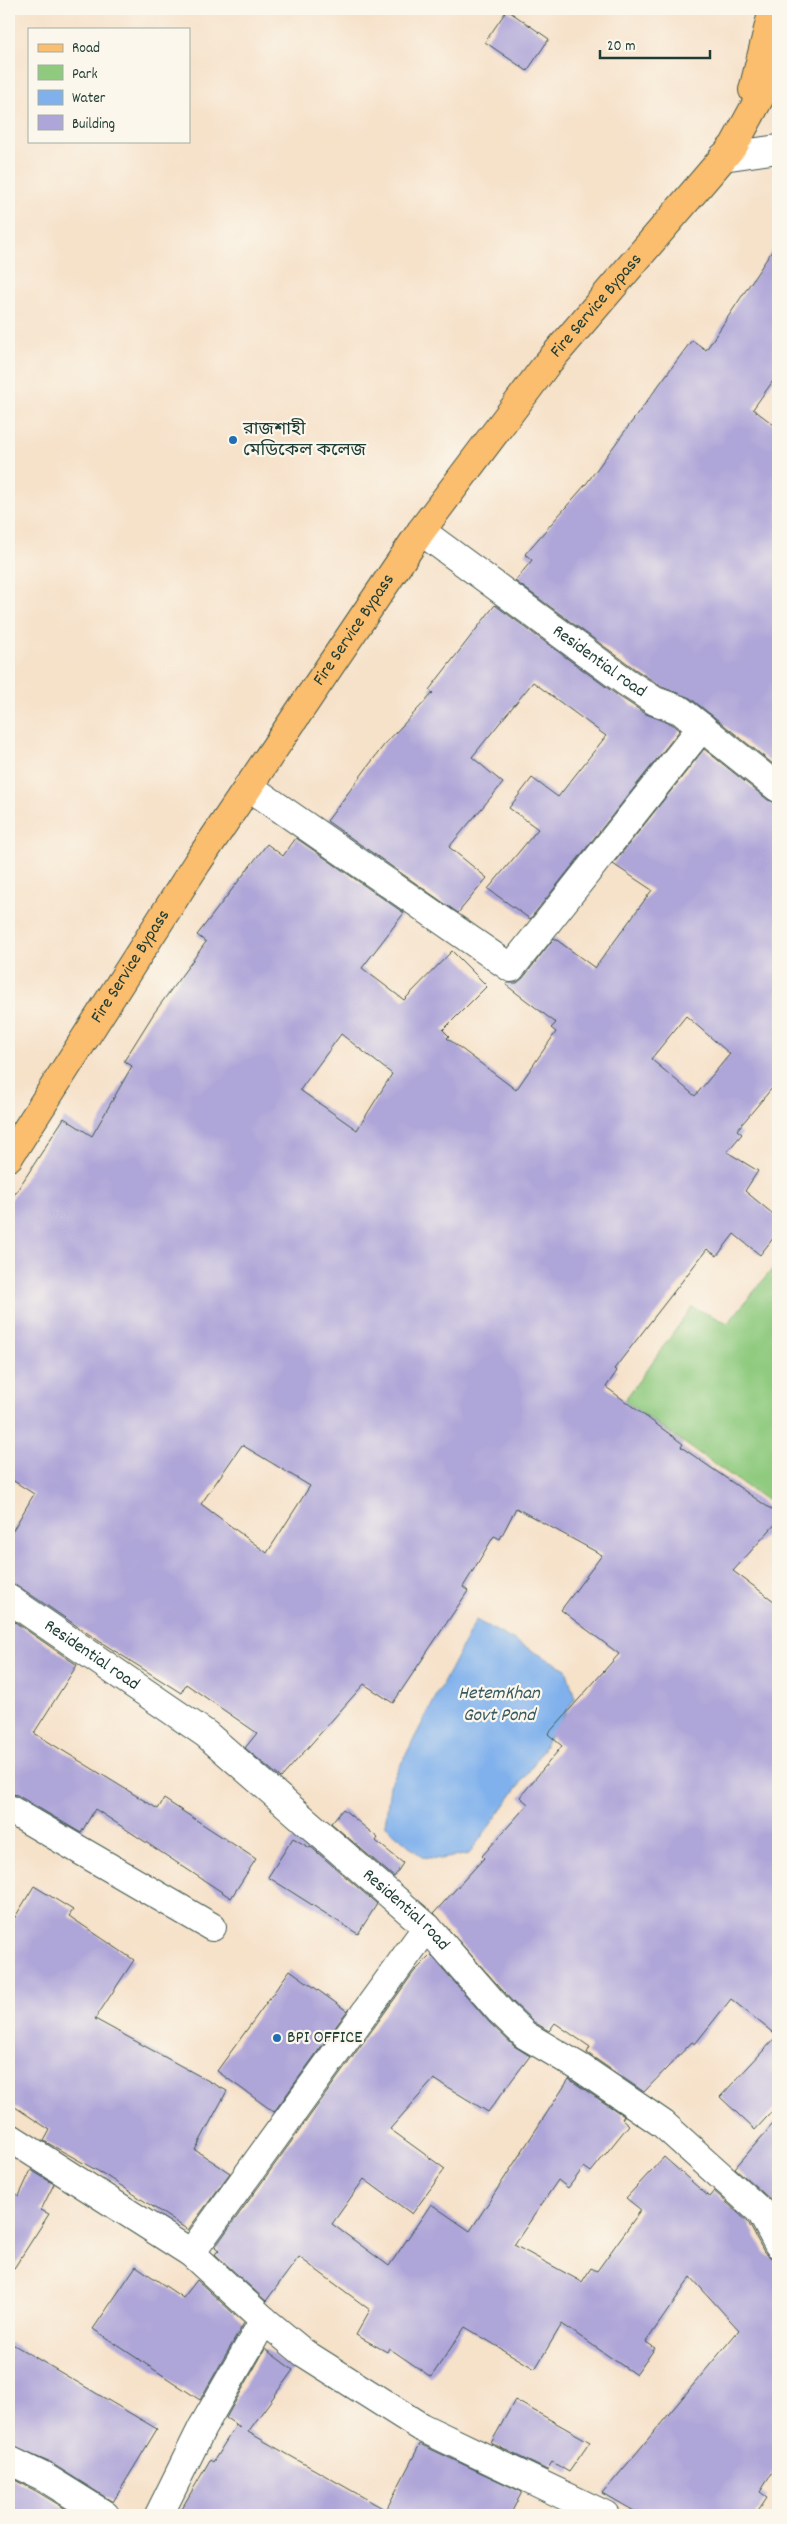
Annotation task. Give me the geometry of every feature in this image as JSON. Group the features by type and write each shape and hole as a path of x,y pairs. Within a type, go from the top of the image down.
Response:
{"main road":[{"name":"Fire Service Bypass","path":"742,132 773,9"},
{"name":"Fire Service Bypass","path":"9,1157 248,786 421,531 546,365 723,157 742,132 778,64"}],"street":[{"path":"723,157 778,149"},
{"name":"Residential road","path":"421,531 626,682 654,701 680,710 778,788"},
{"path":"248,786 510,968 702,727"},
{"name":"Residential road","path":"9,1599 206,1734 427,1927 500,2011 525,2036 581,2068 663,2124 761,2212 778,2244"},
{"path":"9,1809 212,1926"},
{"path":"191,2253 427,1927"},
{"path":"9,2137 191,2253 264,2320 304,2353 421,2427 605,2515"},
{"path":"159,2515 202,2428 264,2320"},
{"path":"9,2460 44,2476 105,2515"}],"green space":[{"path":"774,1267 778,1270 778,1484 766,1500 624,1401 692,1307 728,1323"}],"water":[{"name":"HetemKhan Govt Pond","path":"476,1620 566,1669 575,1698 526,1776 469,1854 441,1859 422,1857 385,1825 390,1785"}],"building":[{"path":"507,10 549,39 527,71 485,42"},
{"path":"778,242 778,374 753,409 778,428 778,768 690,698 662,687 635,669 515,581 532,560 525,554 586,484 692,340 706,350"},
{"path":"495,605 617,695 646,714 672,724 680,730 530,919 488,889 538,829 509,808 532,778 558,797 606,736 533,682 472,757 503,783 449,847 487,878 458,913 327,821 384,745 433,693 429,690"},
{"path":"704,749 768,800 778,803 778,1081 737,1130 742,1134 727,1152 758,1171 745,1191 778,1218 778,1232 760,1255 734,1234 717,1256 707,1249 614,1369 617,1371 606,1387 683,1444 681,1447 778,1514 778,1521 733,1571 778,1604 778,2105 755,2130 720,2097 777,2036 731,1999 695,2044 692,2042 644,2092 587,2053 590,2047 555,2023 549,2031 534,2022 511,2000 434,1913 484,1858 482,1856 528,1804 520,1797 562,1746 548,1734 619,1654 561,1610 602,1555 516,1508 500,1539 494,1536 463,1587 468,1591 393,1703 364,1684 281,1778 245,1748 257,1733 186,1684 181,1693 99,1641 18,1586 9,1584 9,1537 34,1494 9,1478 9,1203 64,1118 92,1136 132,1066 124,1061 154,1013 206,942 197,935 267,844 283,856 296,838 404,913 362,968 404,1000 452,951 487,986 443,1030 449,1036 447,1038 516,1090 556,1032 551,1028 556,1023 506,985 507,983 517,983 523,978 554,938 595,968 652,890 613,864","holes":["686,1016 730,1054 695,1096 651,1059","341,1034 392,1074 357,1130 300,1090","242,1445 310,1486 267,1553 201,1504"]},
{"path":"9,1618 77,1665 34,1733 158,1809 164,1799 256,1859 231,1898 95,1809 81,1833 17,1795 9,1793"},
{"path":"343,1809 378,1838 376,1841 403,1863 394,1877 331,1823"},
{"path":"293,1838 311,1847 377,1904 358,1934 268,1877"},
{"path":"34,1886 73,1910 69,1916 134,1960 95,2019 227,2091 195,2150 230,2173 188,2230 105,2175 44,2141 50,2130 9,2103 9,1927"},
{"path":"431,1955 489,2022 514,2046 530,2056 488,2112 434,2079 390,2129 445,2169 412,2214 364,2179 332,2224 389,2266 431,2204 470,2231 569,2079 624,2116 622,2119 629,2125 591,2172 584,2167 568,2188 558,2180 514,2245 582,2282 591,2268 597,2271 641,2210 626,2198 664,2157 709,2197 714,2191 748,2222 764,2252 778,2260 778,2464 760,2492 767,2497 755,2515 641,2515 603,2493 739,2330 691,2277 646,2342 655,2348 636,2375 562,2324 535,2369 465,2327 431,2377 389,2348 387,2352 356,2335 370,2310 299,2257 266,2301 215,2254 219,2250 215,2247 414,1972"},
{"name":"BPI OFFICE","path":"290,1970 347,2011 274,2112 217,2071"},
{"path":"778,2118 778,2211 771,2200 735,2168"},
{"path":"31,2170 54,2184 41,2210 49,2214 9,2276 9,2189 19,2196"},
{"path":"136,2266 183,2298 197,2280 244,2323 200,2400 93,2329"},
{"path":"9,2342 157,2429 113,2502 51,2463 9,2445"},
{"path":"265,2349 293,2370 248,2432 386,2510 420,2444 522,2492 510,2515 178,2515 210,2460 213,2462 236,2425 240,2427 226,2418"},
{"path":"515,2400 590,2442 569,2472 552,2462 547,2470 491,2443"},
{"path":"9,2477 36,2491 76,2515 9,2515"}],"place":[{"name":"রাজশাহী মেডিকেল কলেজ","path":"233,440"},
{"name":"BPI OFFICE","path":"277,2038"}]}
